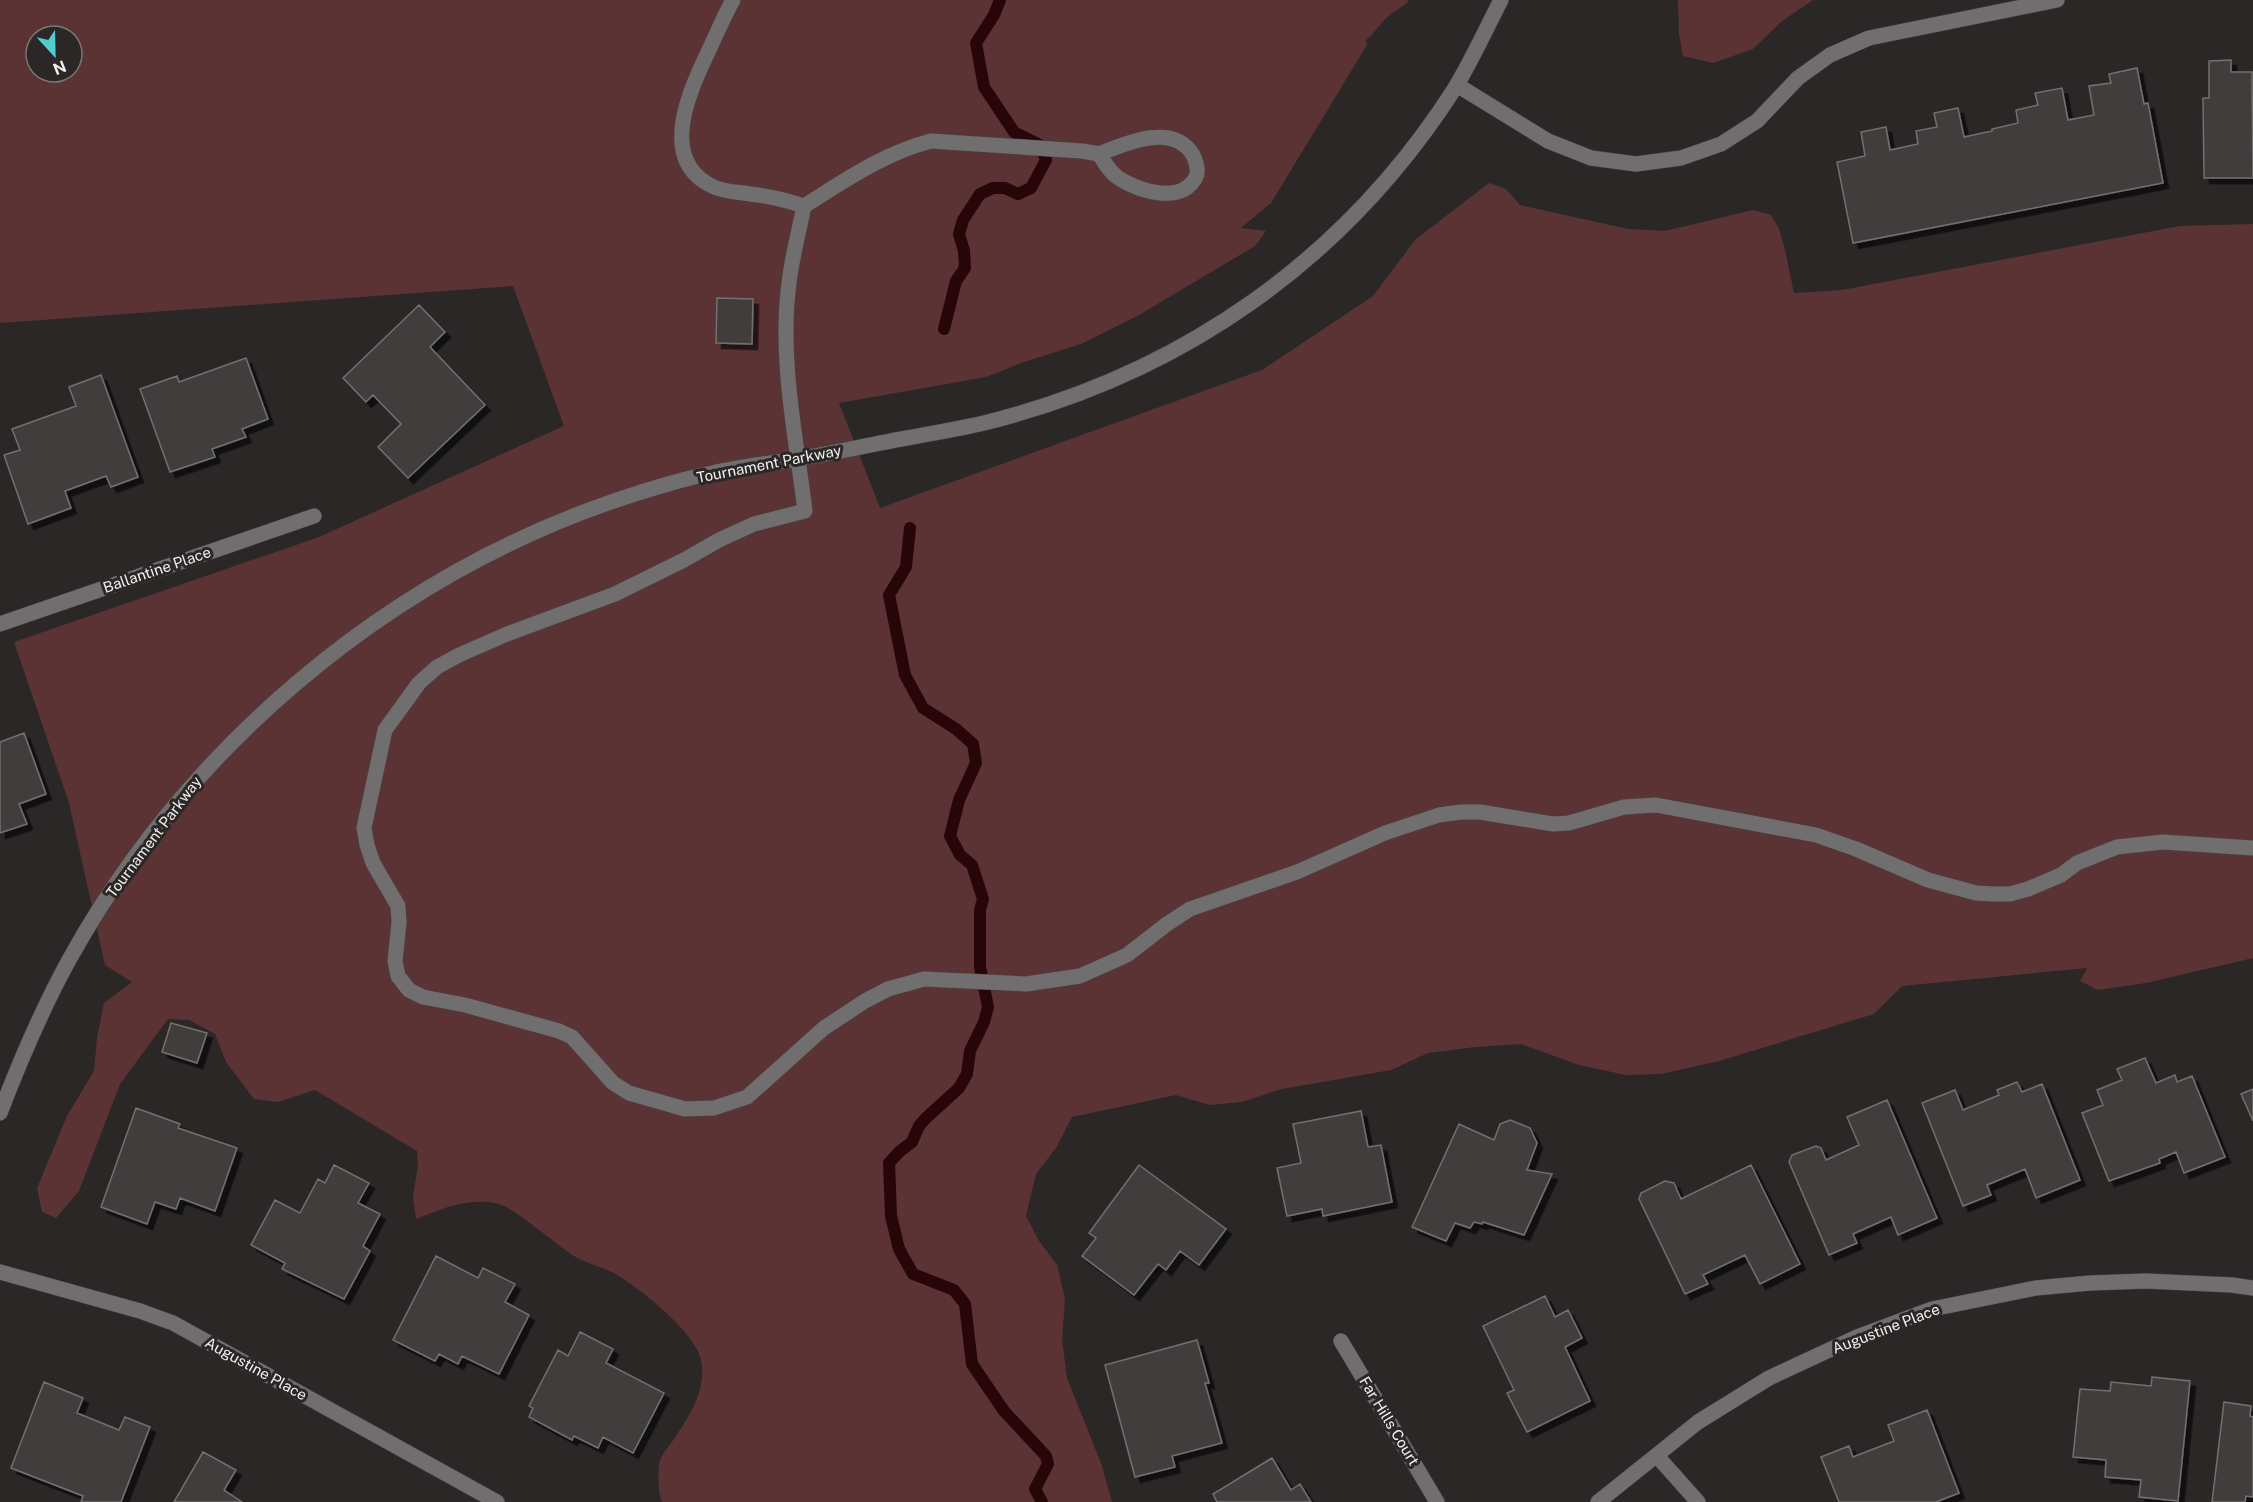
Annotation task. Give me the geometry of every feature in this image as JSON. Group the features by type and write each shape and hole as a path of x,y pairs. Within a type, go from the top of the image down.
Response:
{"street":[{"path":"733,0 687,97 683,114 683,150 690,166 702,180 716,188 788,200 804,206"},
{"name":"Tournament Parkway","path":"0,1113 22,1054 70,959 120,878 188,789 237,737 336,650 417,595 507,546 607,504 711,473 981,424 1056,403 1141,369 1228,320 1294,272 1361,209 1412,150 1456,85 1501,0"},
{"path":"1456,85 1548,141 1591,158 1636,164 1682,158 1721,144 1757,121 1798,78 1830,55 1869,38 2057,0"},
{"path":"1099,154 1110,171 1119,179 1149,191 1178,192 1197,176 1197,166 1193,155 1182,144 1170,138 1137,140 1099,154 931,141 908,147 856,172 804,206 789,284 787,319 789,394 805,511 754,524 615,594 507,634 459,655 437,667 420,683 401,705 385,730 364,828 373,862 398,906 399,923 395,961 398,976 409,990 423,997 559,1030 572,1037 613,1083 628,1093 685,1109 714,1108 747,1097 824,1028 888,988 924,979 1026,984 1080,976 1127,955 1190,909 1297,872 1385,833 1438,815 1480,812 1553,824 1569,823 1624,807 1656,805 1816,835 1856,849 1928,880 1954,888 1993,894 2010,894 2028,889 2061,875 2077,863 2117,847 2163,842 2253,848"},
{"name":"Ballantine Place","path":"0,624 314,516"},
{"name":"Augustine Place","path":"0,1272 140,1311 173,1323 497,1502"},
{"name":"Augustine Place","path":"1598,1502 1698,1422 1769,1378 1857,1337 1932,1309 2036,1288 2090,1283 2146,1281 2253,1288"},
{"name":"Far Hills Court","path":"1341,1341 1437,1502"},
{"path":"1657,1456 1698,1502"}],"shaded area":[{"path":"0,0 1409,0 1392,13 1366,40 1367,45 1271,203 1241,228 1266,231 1255,246 1139,315 1081,344 986,377 839,403 880,508 1262,370 1373,296 1416,239 1489,183 1506,189 1520,205 1628,229 1665,231 1753,210 1771,215 1779,229 1794,293 1842,290 2180,226 2253,224 2253,958 2146,983 2098,990 2080,981 2087,968 1902,986 1874,1014 1719,1061 1661,1074 1626,1075 1579,1065 1521,1044 1475,1047 1428,1053 1391,1070 1282,1089 1241,1102 1210,1105 1176,1095 1072,1117 1056,1148 1036,1174 1026,1216 1039,1241 1057,1265 1065,1299 1062,1340 1067,1378 1102,1466 1112,1502 662,1502 659,1487 660,1462 691,1412 702,1381 701,1360 697,1349 677,1323 623,1278 574,1256 514,1212 499,1204 467,1203 416,1219 413,1197 418,1166 417,1151 315,1090 278,1102 254,1099 226,1062 215,1034 189,1020 168,1019 120,1084 79,1191 56,1218 42,1212 37,1188 67,1116 94,1071 97,1038 104,1003 132,982 105,965 69,803 14,642 319,537 564,426 513,286 0,323"},
{"path":"1678,0 1813,0 1782,21 1753,49 1713,63 1683,56 1679,34"}],"building":[{"path":"2231,60 2231,72 2252,72 2253,178 2204,178 2203,98 2209,98 2209,61"},
{"path":"2137,68 2144,104 2148,103 2163,183 1853,243 1837,162 1865,156 1861,132 1886,127 1890,150 1918,144 1916,131 1937,127 1934,113 1958,108 1964,137 1992,131 1992,129 2018,123 2016,110 2038,105 2035,93 2062,88 2068,120 2094,115 2089,86 2111,83 2109,74"},
{"path":"717,298 753,299 752,344 716,343"},
{"path":"419,305 445,332 430,347 485,405 408,478 378,447 401,424 373,395 366,402 343,378"},
{"path":"246,358 268,419 242,429 246,437 212,449 215,457 170,472 140,389 177,376 179,382"},
{"path":"101,375 138,477 111,487 106,476 65,491 71,508 28,524 4,455 20,450 12,429 76,406 69,387"},
{"path":"24,733 46,794 19,804 27,824 0,833 0,742"},
{"path":"171,1023 207,1033 197,1063 162,1052"},
{"path":"2145,1058 2156,1083 2175,1075 2177,1082 2192,1076 2225,1157 2184,1173 2176,1152 2159,1159 2160,1163 2109,1181 2082,1113 2103,1105 2097,1090 2122,1080 2117,1069"},
{"path":"2017,1082 2022,1092 2042,1084 2080,1180 2036,1198 2025,1169 1987,1185 1991,1195 1963,1206 1922,1103 1955,1090 1963,1110 1999,1095 1997,1090"},
{"path":"2253,1089 2253,1121 2241,1094"},
{"path":"1887,1100 1937,1218 1898,1235 1891,1217 1853,1234 1857,1243 1829,1255 1789,1162 1792,1155 1816,1146 1821,1148 1826,1160 1859,1145 1847,1117"},
{"path":"136,1108 180,1124 178,1128 237,1148 215,1211 180,1198 176,1209 155,1202 147,1224 101,1207"},
{"path":"1361,1111 1368,1147 1381,1145 1392,1202 1323,1216 1322,1209 1287,1216 1277,1168 1301,1163 1293,1124"},
{"path":"1510,1120 1530,1128 1537,1143 1527,1170 1552,1174 1524,1235 1483,1222 1482,1224 1474,1222 1470,1228 1455,1223 1446,1241 1412,1227 1459,1124 1494,1140 1500,1124"},
{"path":"334,1165 369,1183 358,1203 380,1214 363,1246 370,1251 344,1299 282,1269 285,1263 251,1245 275,1200 300,1213 318,1179 325,1183"},
{"path":"1139,1165 1226,1229 1199,1265 1180,1251 1166,1270 1158,1264 1134,1295 1082,1256 1096,1238 1089,1233"},
{"path":"1751,1165 1800,1264 1760,1284 1745,1255 1703,1275 1708,1284 1685,1294 1639,1199 1641,1193 1665,1181 1674,1183 1681,1199"},
{"path":"436,1256 478,1278 483,1268 515,1284 505,1302 529,1315 499,1374 462,1356 458,1364 439,1354 435,1361 393,1340"},
{"path":"1545,1296 1555,1317 1568,1310 1582,1338 1565,1347 1590,1401 1527,1432 1507,1393 1514,1390 1483,1326"},
{"path":"580,1332 613,1349 606,1363 664,1393 633,1453 603,1437 598,1448 574,1436 572,1440 529,1417 533,1408 529,1406 558,1350 568,1356"},
{"path":"1197,1340 1209,1383 1205,1383 1222,1443 1172,1456 1175,1467 1135,1477 1105,1365"},
{"path":"2152,1377 2190,1381 2178,1501 2139,1497 2141,1480 2105,1477 2106,1460 2073,1457 2080,1389 2110,1391 2111,1382 2151,1386"},
{"path":"44,1382 83,1398 77,1413 119,1430 125,1417 150,1427 121,1502 81,1502 83,1496 11,1468"},
{"path":"2224,1402 2251,1406 2253,1497 2246,1496 2245,1502 2212,1502"},
{"path":"1927,1410 1959,1493 1936,1502 1839,1502 1821,1457 1849,1446 1853,1457 1894,1441 1888,1425"},
{"path":"203,1452 236,1470 224,1490 242,1502 174,1502"},
{"path":"1272,1458 1291,1490 1300,1484 1311,1502 1217,1502 1213,1494"}],"waterway":[{"path":"944,329 956,281 965,268 964,251 959,234 963,220 980,194 993,188 1005,188 1018,194 1031,188 1046,160 1040,145 1014,132 984,87 976,43 994,15 1000,0"},
{"path":"910,528 906,567 889,595 905,675 923,708 956,729 973,744 976,763 959,800 950,836 960,855 972,865 983,899 980,910 980,967 988,1007 984,1022 970,1051 967,1074 959,1088 926,1118 919,1126 912,1142 889,1163 891,1216 899,1249 913,1274 954,1290 965,1304 972,1364 1004,1411 1046,1456 1048,1464 1035,1489 1042,1502"}]}
